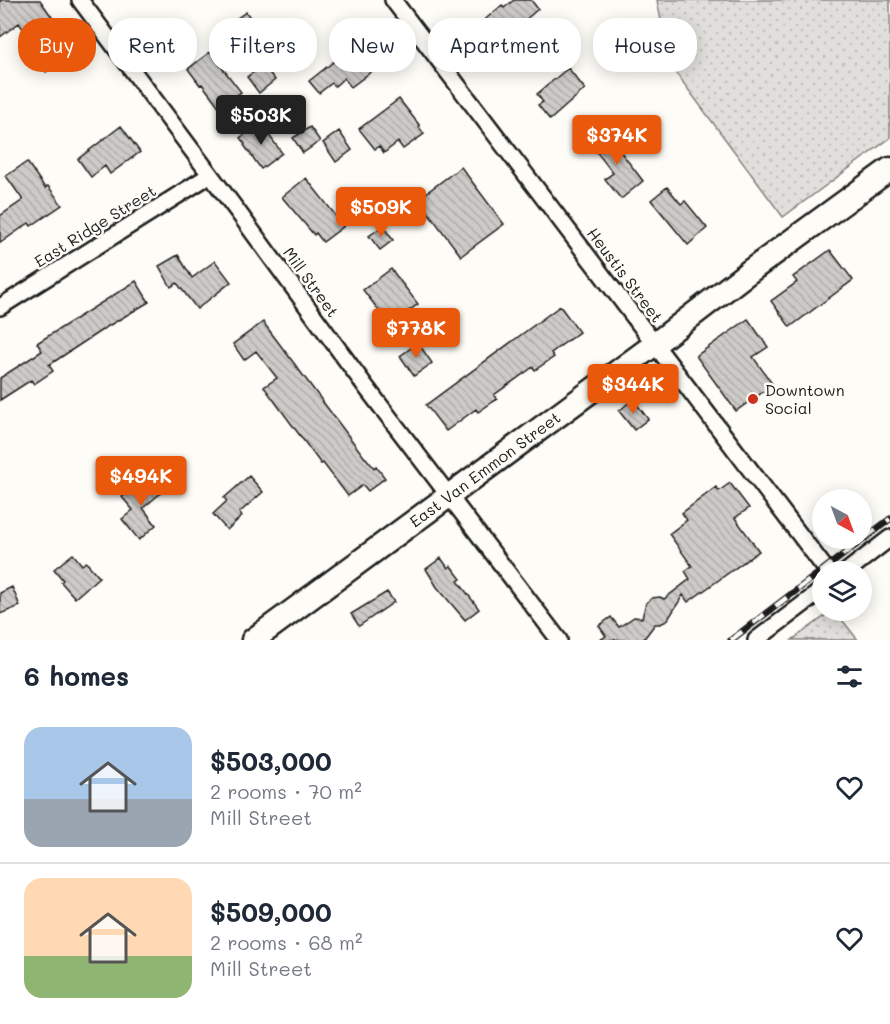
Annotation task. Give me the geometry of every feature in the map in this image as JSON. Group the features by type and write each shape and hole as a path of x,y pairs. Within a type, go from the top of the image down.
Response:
{"street":[{"name":"Mill Street","path":"80,0 448,497 559,640"},
{"name":"Heustis Street","path":"393,0 820,561"},
{"name":"East Van Emmon Street","path":"253,640 890,169"},
{"name":"East Ridge Street","path":"0,307 210,175"},
{"path":"860,561 890,538"},
{"path":"756,640 812,598"}],"shaded area":[{"path":"657,0 890,0 890,138 783,217 675,72 697,72 697,18 661,18"},
{"path":"818,621 843,621 858,640 792,640"}],"building":[{"path":"0,0 40,0 52,17 18,18 18,24 0,37"},
{"path":"514,0 531,0 538,9 528,18 487,18 502,5 504,8"},
{"path":"246,12 250,18 237,18"},
{"path":"209,53 209,72 226,72 241,92 220,108 190,72 197,72 197,62"},
{"path":"329,65 329,72 371,72 351,87 344,78 335,86 332,83 319,93 309,81"},
{"path":"254,72 269,72 275,80 259,93 247,77"},
{"path":"563,72 571,72 585,89 550,120 538,105 543,102 537,94"},
{"path":"399,99 424,134 403,149 398,142 384,153 379,146 375,149 359,129"},
{"path":"260,123 282,153 261,169 240,138"},
{"path":"121,126 140,152 110,174 105,166 91,177 78,159"},
{"path":"310,127 320,141 303,153 293,138"},
{"path":"339,131 352,150 336,162 323,143"},
{"path":"611,131 624,148 620,151 643,181 621,199 605,179 613,173 592,146"},
{"path":"27,162 45,188 48,186 62,205 31,226 29,223 0,243 0,216 23,200 6,176"},
{"path":"461,167 504,224 461,256 418,199"},
{"path":"306,178 344,226 323,242 316,233 314,235 282,197"},
{"path":"667,187 681,204 685,201 707,228 688,245 651,200"},
{"path":"383,226 393,240 380,250 369,236"},
{"path":"830,250 853,280 790,327 771,301 797,282 793,277"},
{"path":"178,255 192,278 215,261 231,282 197,309 177,283 171,287 159,266"},
{"path":"391,269 418,304 390,325 363,290"},
{"path":"136,281 149,302 49,365 53,371 34,384 31,380 0,400 0,378 42,351 37,343"},
{"path":"560,306 579,332 551,353 554,357 535,370 533,367 494,395 497,399 478,412 476,409 446,431 426,405"},
{"path":"748,319 768,347 753,357 773,385 736,411 696,356"},
{"path":"263,322 365,458 374,468 376,466 385,478 368,491 363,485 348,496 323,463 321,464 264,387 277,378 256,351 244,360 233,344"},
{"path":"418,343 432,363 414,376 400,356"},
{"path":"633,399 648,419 634,430 619,411"},
{"path":"149,476 162,492 143,508 156,525 139,540 122,519 133,510 122,497"},
{"path":"249,476 263,492 239,513 242,516 227,530 213,514 227,501 224,498"},
{"path":"730,483 749,508 735,518 759,551 688,602 683,595 667,621 655,624 643,640 600,640 606,636 599,626 611,617 619,627 634,617 642,618 646,603 652,598 664,599 690,579 685,571 692,566 669,534 687,520 682,513 716,487 719,491"},
{"path":"73,554 82,565 86,562 99,577 75,598 61,582 63,580 54,569"},
{"path":"441,558 448,568 451,566 461,579 458,581 479,609 465,620 437,587 426,569"},
{"path":"12,587 20,606 0,614 0,593"},
{"path":"387,592 394,602 359,626 351,614"}],"railway":[{"path":"731,640 890,519"}],"place":[{"name":"Downtown Social","path":"753,399"}]}
